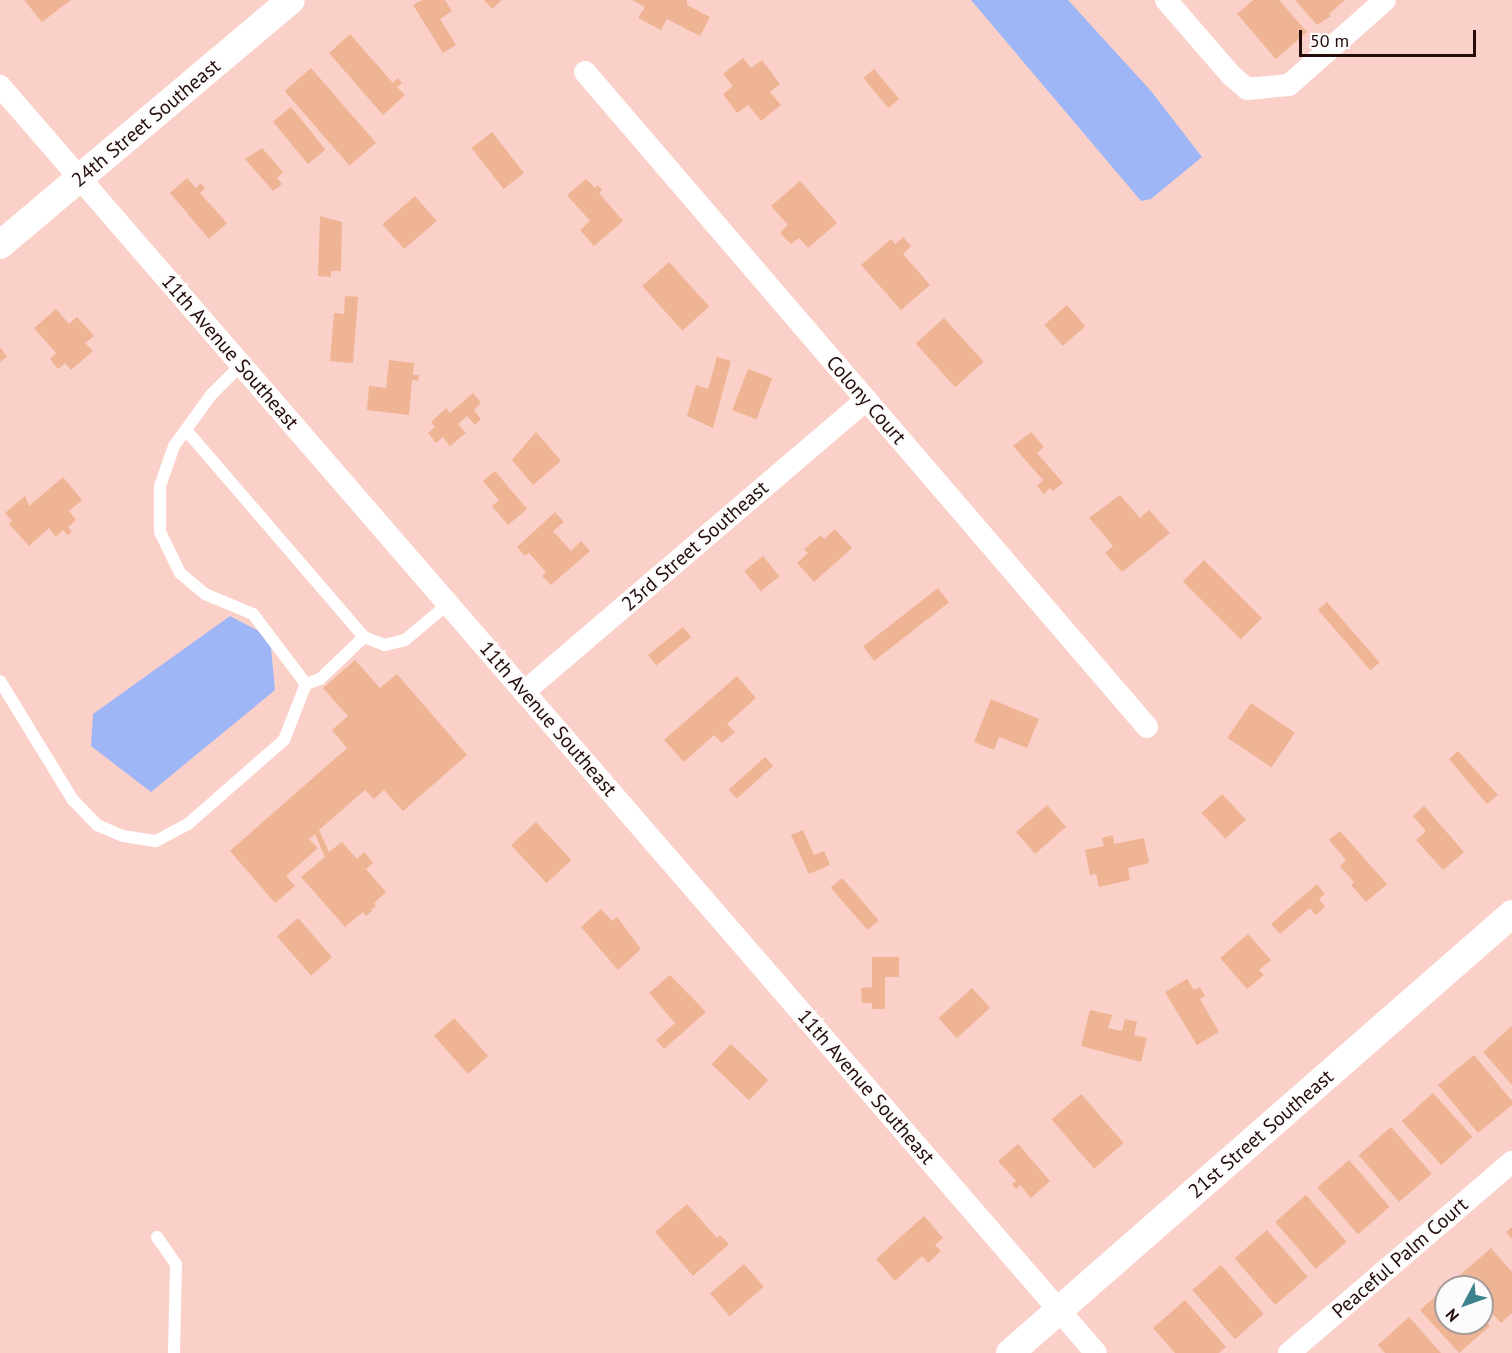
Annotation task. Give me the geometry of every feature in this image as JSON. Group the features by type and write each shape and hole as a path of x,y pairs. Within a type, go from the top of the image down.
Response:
{"street":[{"name":"24th Street Southeast","path":"0,245 291,0"},
{"path":"1167,0 1231,75 1247,89 1289,86 1385,0"},
{"name":"Colony Court","path":"585,72 1147,727"},
{"name":"11th Avenue Southeast","path":"0,86 1096,1353"},
{"name":"23rd Street Southeast","path":"524,692 866,400"},
{"name":"21st Street Southeast","path":"1010,1353 1512,914"},
{"name":"Peaceful Palm Court","path":"1289,1353 1512,1162"}],"lane":[{"path":"241,365 211,395 174,446 157,507 160,532 173,561 190,585 253,614 306,684"},
{"path":"186,430 364,637 386,645 405,640 448,604"},
{"path":"306,684 320,679 364,637"},
{"path":"0,681 56,774 96,825 123,836 156,841 188,824 284,740 297,715 306,684"},
{"path":"158,1237 176,1264 174,1353"}],"water":[{"path":"971,0 1068,0 1151,91 1202,157 1151,199 1141,201"},
{"path":"230,616 270,637 275,690 151,792 91,746 93,714"}],"building":[{"path":"24,0 71,0 42,22"},
{"path":"422,0 445,0 452,11 440,19 456,45 443,53 413,5"},
{"path":"484,0 502,0 492,9"},
{"path":"632,0 687,0 687,5 710,17 700,36 667,19 661,30 638,18 645,7"},
{"path":"1253,0 1279,0 1307,32 1276,59 1237,14"},
{"path":"1295,0 1345,0 1329,14 1331,16 1317,25"},
{"path":"350,34 393,83 398,78 402,83 397,87 405,95 383,115 329,53"},
{"path":"743,58 751,68 762,60 780,84 770,92 781,105 761,121 748,105 737,113 723,94 733,86 723,74"},
{"path":"311,68 376,143 350,166 285,91"},
{"path":"874,69 899,99 888,108 863,78"},
{"path":"291,107 326,150 308,164 273,121"},
{"path":"492,132 524,173 504,189 472,148"},
{"path":"262,148 283,172 277,178 282,184 273,191 245,159"},
{"path":"187,178 196,188 201,183 205,188 200,193 227,223 209,239 170,193"},
{"path":"586,179 595,188 598,185 602,190 599,193 623,221 594,246 580,230 590,221 567,195"},
{"path":"800,181 837,223 808,248 799,238 791,244 780,233 788,225 771,206"},
{"path":"415,196 437,221 404,249 383,224"},
{"path":"320,216 342,222 341,271 331,271 331,277 318,276"},
{"path":"903,237 911,246 903,254 930,285 901,310 861,265 891,239 895,244"},
{"path":"669,262 709,307 682,331 642,286"},
{"path":"345,296 358,297 353,363 330,361 334,313 344,314"},
{"path":"1067,305 1085,326 1063,346 1044,325"},
{"path":"56,309 69,324 77,317 94,336 85,343 93,351 71,370 65,363 58,369 50,359 56,353 34,328"},
{"path":"944,318 983,362 955,387 916,343"},
{"path":"0,347 7,357 0,362"},
{"path":"717,357 731,361 713,428 687,416 696,385 708,389"},
{"path":"389,360 414,363 413,375 419,375 418,381 412,380 409,415 367,410 369,386 386,388"},
{"path":"748,369 772,378 757,419 732,410"},
{"path":"473,393 481,403 474,410 481,419 475,425 467,416 458,424 466,433 450,446 443,437 436,443 428,433 435,427 431,422 446,408 450,413"},
{"path":"536,432 561,461 533,485 512,460"},
{"path":"1031,432 1044,447 1037,453 1063,483 1053,491 1050,488 1044,494 1037,486 1043,480 1013,446"},
{"path":"495,471 527,509 508,525 492,506 499,500 483,481"},
{"path":"63,477 82,500 69,511 76,520 68,527 72,532 68,535 63,530 56,537 49,528 29,546 9,524 12,521 5,513 25,496 29,506"},
{"path":"1120,495 1140,518 1149,510 1170,533 1122,572 1105,553 1113,546 1089,518"},
{"path":"555,512 564,522 553,531 571,551 581,541 590,551 551,585 542,576 546,572 529,553 525,556 517,547"},
{"path":"835,529 852,548 814,582 797,563 808,553 804,549 821,535 824,539"},
{"path":"763,556 779,576 761,591 744,571"},
{"path":"1204,560 1262,618 1241,639 1183,581"},
{"path":"938,588 949,602 874,661 863,646"},
{"path":"1327,602 1379,662 1370,670 1318,610"},
{"path":"683,627 691,637 656,665 648,655"},
{"path":"355,660 380,688 397,674 467,755 403,811 384,790 374,799 365,790 319,830 329,852 342,842 357,859 364,852 373,863 366,869 386,892 374,903 376,906 372,909 369,907 372,911 366,916 363,912 345,927 301,877 325,857 315,834 309,839 318,848 286,876 295,886 275,903 230,851 347,748 332,730 348,716 323,688"},
{"path":"737,676 756,698 727,724 735,732 722,743 714,735 684,762 664,740"},
{"path":"991,699 1039,719 1027,748 999,737 994,750 974,742"},
{"path":"1251,703 1295,733 1271,767 1228,738"},
{"path":"1458,751 1498,795 1487,804 1449,759"},
{"path":"765,757 773,766 737,799 729,790"},
{"path":"1222,794 1246,820 1225,839 1202,813"},
{"path":"1047,805 1066,827 1035,854 1016,832"},
{"path":"1424,806 1464,852 1443,870 1416,840 1426,831 1413,816"},
{"path":"536,822 571,860 547,883 511,845"},
{"path":"803,830 814,855 824,851 830,865 809,874 791,835"},
{"path":"1340,831 1387,884 1366,902 1351,885 1354,882 1340,866 1346,860 1329,840"},
{"path":"1113,835 1114,844 1144,838 1149,863 1128,868 1130,880 1099,887 1096,874 1090,875 1085,850 1104,846 1102,838"},
{"path":"842,878 879,920 867,930 831,888"},
{"path":"1317,884 1325,894 1319,899 1325,907 1316,915 1310,908 1280,934 1271,924"},
{"path":"601,909 612,921 617,917 641,949 618,970 581,927"},
{"path":"298,918 332,957 311,976 277,936"},
{"path":"1248,934 1271,960 1259,970 1264,975 1247,989 1220,958"},
{"path":"872,957 899,957 899,977 885,977 885,1009 872,1009 872,1003 862,1003 861,988 872,987"},
{"path":"670,975 706,1012 664,1049 656,1040 675,1023 649,993"},
{"path":"1187,979 1194,990 1200,987 1205,996 1200,999 1219,1032 1197,1045 1165,992"},
{"path":"972,988 990,1008 957,1038 939,1018"},
{"path":"1090,1010 1112,1015 1108,1028 1122,1031 1125,1019 1137,1022 1134,1035 1147,1038 1141,1062 1081,1046"},
{"path":"454,1018 488,1056 468,1074 434,1036"},
{"path":"1512,1026 1512,1085 1483,1052"},
{"path":"731,1044 768,1080 749,1100 712,1064"},
{"path":"1474,1055 1512,1101 1512,1105 1478,1133 1438,1085"},
{"path":"1433,1093 1472,1137 1441,1165 1402,1121"},
{"path":"1081,1094 1124,1143 1094,1169 1052,1120"},
{"path":"1391,1127 1432,1174 1399,1202 1359,1155"},
{"path":"1018,1144 1050,1181 1031,1198 1020,1185 1016,1189 1012,1184 1016,1181 998,1161"},
{"path":"1349,1160 1390,1207 1358,1234 1317,1188"},
{"path":"1306,1195 1347,1242 1316,1269 1275,1222"},
{"path":"687,1204 717,1238 720,1235 729,1244 693,1276 655,1232"},
{"path":"924,1216 943,1238 935,1245 941,1251 928,1263 922,1256 895,1281 876,1259"},
{"path":"1512,1227 1512,1239 1506,1232"},
{"path":"1267,1230 1308,1277 1275,1305 1235,1258"},
{"path":"1491,1248 1512,1272 1512,1313 1501,1323 1494,1315 1494,1275 1460,1275"},
{"path":"744,1264 764,1287 730,1316 710,1294"},
{"path":"1221,1265 1264,1314 1235,1339 1192,1290"},
{"path":"1434,1298 1434,1325 1420,1310"},
{"path":"1185,1300 1226,1347 1219,1353 1175,1353 1153,1328"},
{"path":"1409,1317 1441,1353 1385,1353 1378,1345"},
{"path":"1443,1335 1480,1335 1459,1353"}]}
